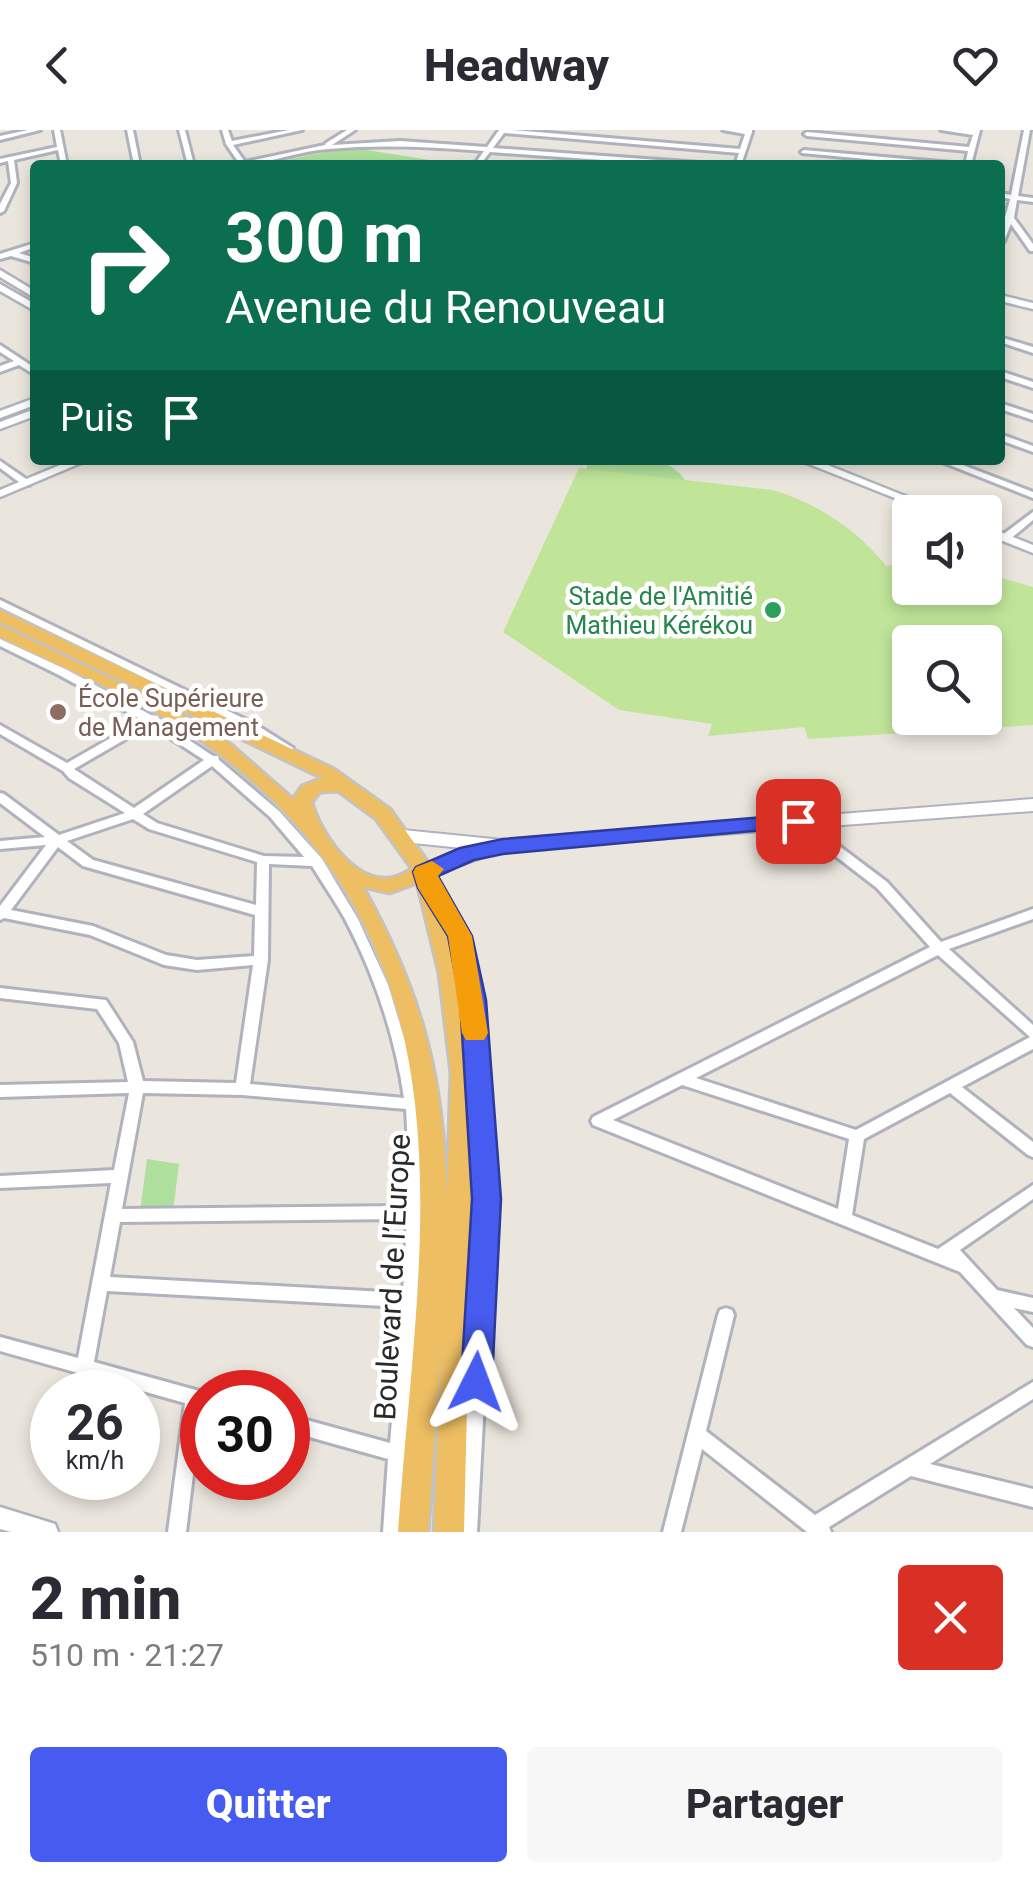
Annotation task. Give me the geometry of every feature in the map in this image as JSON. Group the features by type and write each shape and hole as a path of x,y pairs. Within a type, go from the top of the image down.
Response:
{"highway":[{"path":"0,615 336,779 384,814 402,836 427,880 450,973 463,1073 462,1529"},
{"name":"Boulevard de l’Europe","path":"1,640 194,728 241,762 308,823 328,863 393,965 413,1022 432,1117 431,1253 413,1532"},
{"path":"308,823 302,802 308,790 336,779"},
{"path":"328,863 379,886 427,880"}],"main road":[{"path":"427,880 468,854 503,846 1033,805"},
{"path":"402,836 503,846"}],"street":[{"path":"0,138 37,130"},
{"path":"58,130 63,160"},
{"path":"130,130 136,160"},
{"path":"182,130 190,160"},
{"path":"226,130 239,160"},
{"path":"229,144 299,130"},
{"path":"322,146 352,130"},
{"path":"607,140 613,130"},
{"path":"726,130 749,131 740,160"},
{"path":"944,130 977,132 969,160"},
{"path":"1005,228 1027,130"},
{"path":"479,160 503,131 743,151"},
{"path":"802,160 808,132 972,149"},
{"path":"260,160 322,146 415,144 594,160"},
{"path":"0,161 60,148"},
{"path":"804,152 895,160"},
{"path":"544,160 548,153"},
{"path":"0,211 14,183 10,159"},
{"path":"1018,180 1033,182"},
{"path":"0,186 14,183"},
{"path":"1005,195 1033,200"},
{"path":"1010,218 1033,249"},
{"path":"0,258 30,245"},
{"path":"16,251 30,258"},
{"path":"0,274 30,292"},
{"path":"0,287 30,305"},
{"path":"1005,301 1033,306"},
{"path":"1005,341 1033,350"},
{"path":"0,348 30,369"},
{"path":"0,369 20,362"},
{"path":"1005,376 1033,385"},
{"path":"0,414 30,403"},
{"path":"1005,408 1033,418"},
{"path":"0,426 30,414"},
{"path":"1005,439 1033,449"},
{"path":"0,464 26,483"},
{"path":"0,494 70,465"},
{"path":"818,465 896,495"},
{"path":"955,465 1033,495"},
{"path":"1004,538 1033,515"},
{"path":"1004,538 1033,549"},
{"path":"0,603 250,726 336,779"},
{"path":"1,640 154,718 214,759 273,810 328,863 372,961 400,1040 416,1144 392,1532"},
{"path":"67,768 154,718"},
{"path":"0,729 153,826 263,860 328,863"},
{"path":"0,845 57,840 133,816 214,759"},
{"path":"0,797 88,864 259,910"},
{"path":"798,821 882,885 939,948 1033,1032"},
{"path":"57,840 0,914 94,931 164,960 197,964 261,960"},
{"path":"242,1090 261,960 263,860"},
{"path":"1033,914 939,948 598,1121 844,1218 944,1252 966,1267 1033,1340"},
{"path":"0,993 101,1004 126,1042 137,1087 86,1367"},
{"path":"684,1080 856,1136 1033,1042"},
{"path":"950,1085 1033,1151"},
{"path":"0,1091 137,1087 242,1090 411,1104"},
{"path":"844,1218 856,1136"},
{"path":"0,1182 121,1176"},
{"path":"944,1252 1033,1191"},
{"path":"114,1216 414,1212"},
{"path":"101,1284 409,1300"},
{"path":"994,1297 1033,1305"},
{"path":"672,1532 726,1315"},
{"path":"0,1344 180,1393"},
{"path":"696,1434 818,1529 1033,1390"},
{"path":"310,1429 396,1453"},
{"path":"909,1467 1033,1498"},
{"path":"177,1532 182,1500"},
{"path":"0,1518 47,1532"}],"green space":[{"path":"349,147 429,160 286,160"},
{"path":"588,465 667,465 688,485 584,477"},
{"name":"Stade de l'Amitié Mathieu Kérékou","path":"579,468 773,490 805,502 836,519 886,566 892,565 892,605 1002,605 1002,578 1033,587 1033,725 1002,727 1002,625 892,625 892,734 808,739 804,727 708,736 712,724 619,710 503,632"},
{"path":"147,1159 179,1164 173,1211 140,1211"}],"slow traffic":[{"path":"432,869 425,872 430,888 460,936 473,1000 475,1033"}],"place":[{"name":"Stade de l'Amitié Mathieu Kérékou","path":"773,610"},
{"name":"École Supérieure de Management","path":"58,712"}],"route":[{"path":"476,1382 486,1199 473,1000 460,936 430,888 425,872 468,854 503,846 798,821"}]}
